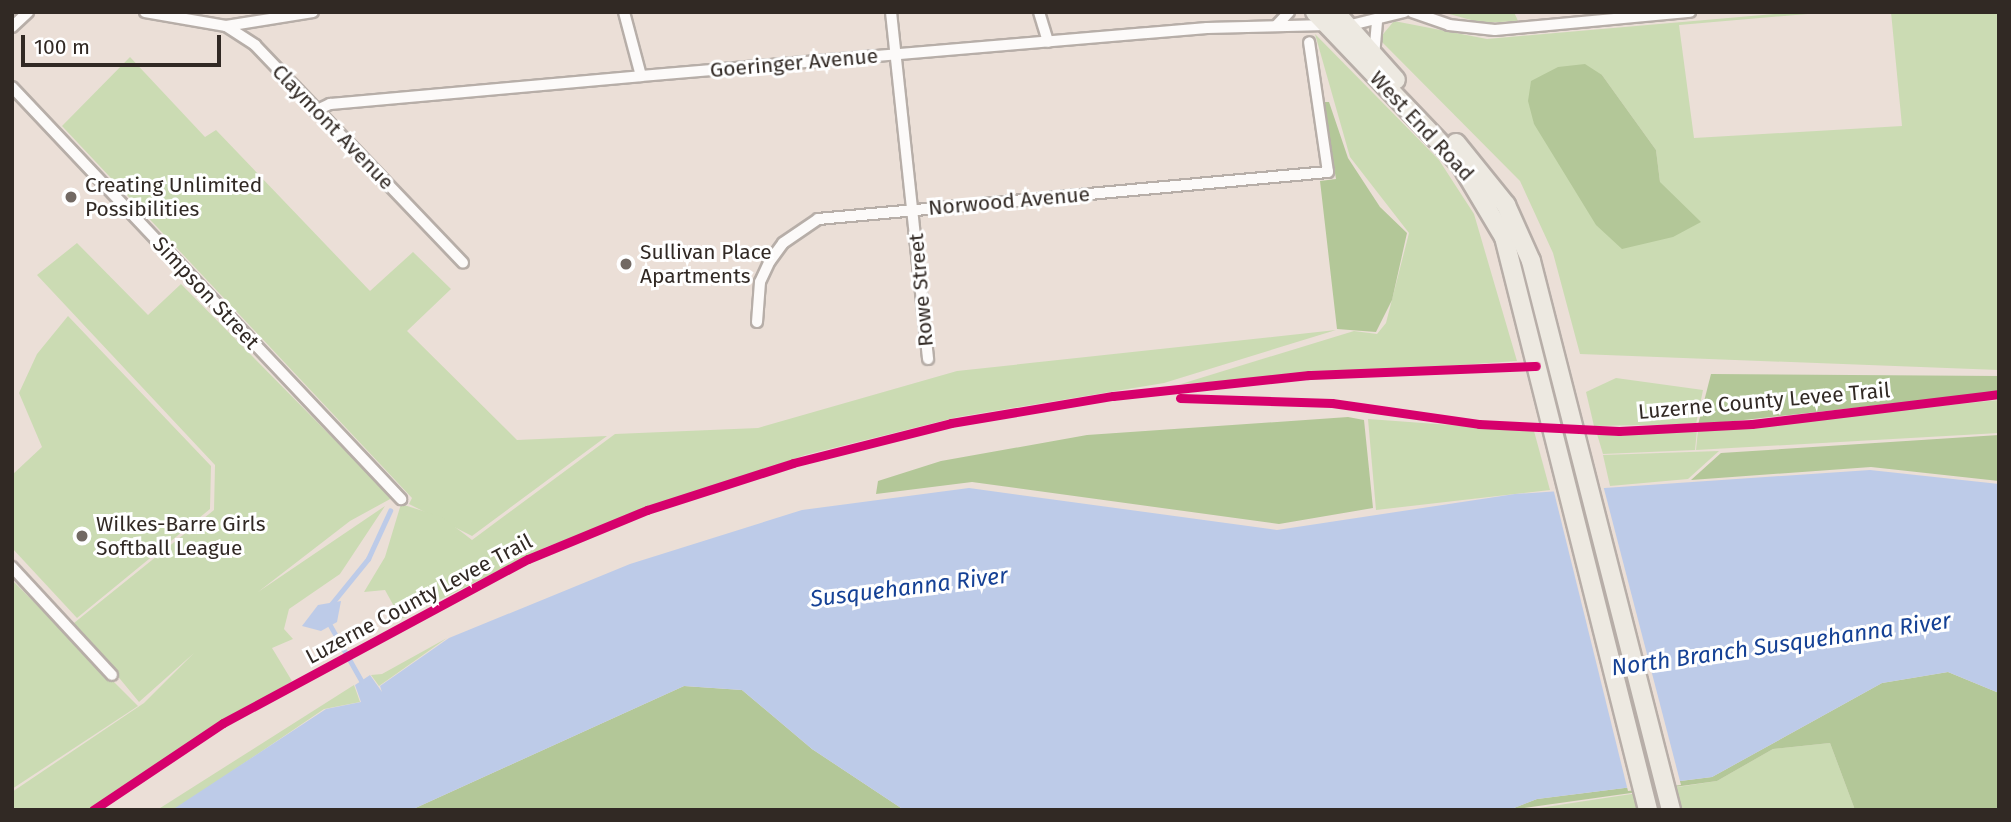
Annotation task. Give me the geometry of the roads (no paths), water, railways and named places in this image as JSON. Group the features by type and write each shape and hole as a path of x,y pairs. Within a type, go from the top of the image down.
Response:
{"main road":[{"name":"West End Road","path":"1325,17 1348,26 1469,155 1506,205 1531,261 1671,810"},
{"name":"West End Road","path":"1325,17 1442,143 1493,211 1539,375 1648,810"}],"street":[{"path":"12,27 28,12"},
{"name":"Claymont Avenue","path":"145,12 226,26 254,45 463,262"},
{"path":"226,26 313,12"},
{"path":"624,12 641,76"},
{"name":"Rowe Street","path":"891,12 900,54 928,359"},
{"path":"1039,12 1048,43"},
{"path":"1276,26 1289,12"},
{"path":"1348,26 1373,16 1404,12"},
{"path":"1412,12 1449,25 1495,30 1690,12"},
{"path":"1373,16 1374,56"},
{"name":"Goeringer Avenue","path":"315,111 330,104 900,54 1276,26 1325,17"},
{"name":"Norwood Avenue","path":"757,321 760,282 770,261 807,224 914,209 1328,172 1309,42"},
{"name":"Simpson Street","path":"12,87 401,499"},
{"path":"12,567 112,675"}],"water":[{"path":"1870,470 1999,484 1999,693 1948,672 1882,683 1712,777 1537,799 1509,810 904,810 812,749 742,690 684,686 411,810 172,810 326,709 361,702 355,685 370,675 382,692 380,686 449,638 630,564 802,510 969,488 1277,530 1515,494"},
{"path":"341,601 337,622 321,631 302,626 318,605"}],"waterway":[{"path":"329,607 368,559 390,511"},
{"path":"328,621 363,683"}],"place":[{"name":"Creating Unlimited Possibilities","path":"71,197"},
{"name":"Sullivan Place Apartments","path":"626,264"},
{"name":"Wilkes-Barre Girls Softball League","path":"82,536"}],"water label":[{"name":"Susquehanna River","path":"909,587"},
{"name":"North Branch Susquehanna River","path":"1781,644"}]}
